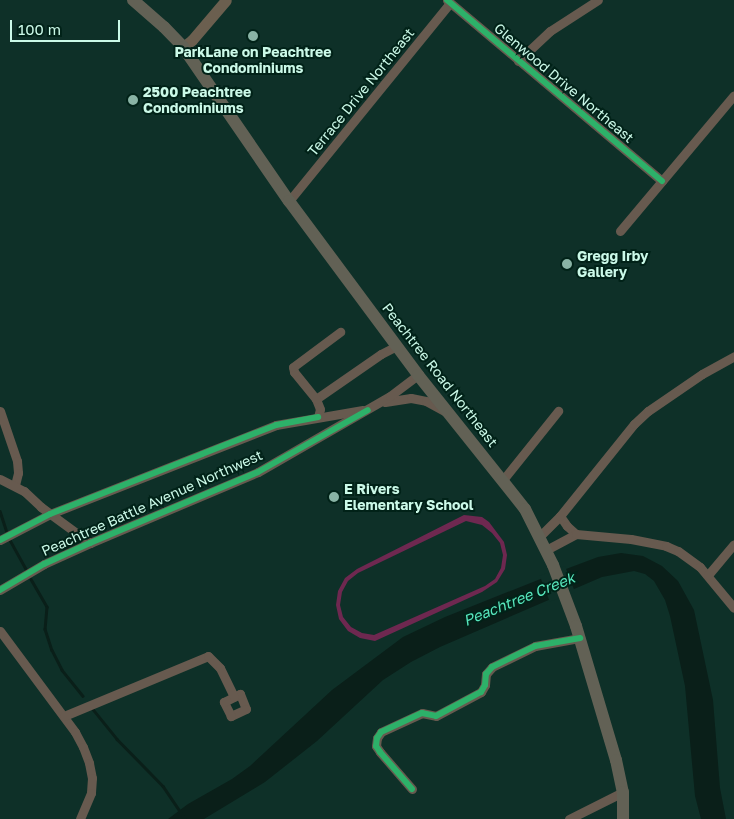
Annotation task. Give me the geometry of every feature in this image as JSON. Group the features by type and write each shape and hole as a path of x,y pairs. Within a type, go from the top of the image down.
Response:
{"highway":[{"name":"Peachtree Road Northeast","path":"133,0 164,27 183,47 290,201 418,375 525,509 553,565 578,632 616,760 623,792 623,819"}],"main road":[{"path":"183,47 192,40 226,0"}],"street":[{"path":"518,61 550,31 598,0"},
{"name":"Glenwood Drive Northeast","path":"448,2 662,181"},
{"name":"Terrace Drive Northeast","path":"290,201 448,2"},
{"path":"620,231 734,95"},
{"path":"318,417 320,409 316,399 294,372 293,367 340,332"},
{"path":"316,399 382,354 397,346"},
{"path":"540,536 560,516 634,424 648,411 709,370 734,356"},
{"name":"Peachtree Battle Avenue Northwest","path":"0,590 44,564 90,543 250,476 368,410 418,375"},
{"name":"Peachtree Battle Avenue Northwest","path":"377,404 411,398 426,401 449,414"},
{"name":"Peachtree Battle Avenue Northwest","path":"0,540 50,514 276,425 368,410"},
{"path":"0,411 19,467 15,485"},
{"path":"502,481 558,412"},
{"path":"0,479 15,485 50,514 90,543"},
{"path":"560,516 576,534"},
{"path":"546,550 576,534 631,539 666,546 690,558 708,575 734,608"},
{"path":"708,575 715,570 734,544"},
{"path":"0,631 75,732 89,763 90,793 80,819"},
{"path":"412,789 376,746 376,738 381,732 422,713 436,716 481,692 486,685 486,674 492,667 535,646 578,632"},
{"path":"64,716 208,656 220,668 234,697"},
{"path":"569,819 623,792"}],"shaded area":[{"path":"464,515 482,517 489,522 504,542 507,555 505,569 497,582 482,592 375,641 360,638 348,631 339,619 336,605 338,591 345,578 357,569","holes":["466,521 482,525 500,543 503,555 501,568 495,579 485,586 374,635 362,633 351,627 343,617 340,605 342,592 348,581 358,573"]}],"water":[{"name":"Peachtree Creek","path":"621,553 643,556 662,566 678,581 694,610 713,700 720,788 726,819 701,819 695,796 685,686 670,616 665,600 654,581 645,574 634,571 602,577 440,647 411,662 383,680 317,741 265,782 204,819 168,819 188,804 232,779 250,766 332,690 403,637 445,617 558,572 598,557"}],"pier":[{"path":"565,566 575,592 550,602 540,576"}],"waterway":[{"path":"0,511 6,530"},
{"path":"10,540 26,569"},
{"path":"31,579 47,607 45,629 52,650 62,670 83,696"},
{"path":"92,708 117,739 163,786 185,819"}],"cycle path":[{"path":"447,0 662,181"},
{"path":"0,590 44,564 258,472 368,410"},
{"path":"0,540 50,514 276,425 318,417"},
{"path":"412,789 376,746 377,738 381,732 422,713 436,716 481,692 485,685 486,674 492,667 535,646 580,638"}],"place":[{"name":"ParkLane on Peachtree Condominiums","path":"253,36"},
{"name":"2500 Peachtree Condominiums","path":"133,100"},
{"name":"Gregg Irby Gallery","path":"567,264"},
{"name":"E Rivers Elementary School","path":"334,497"}]}
